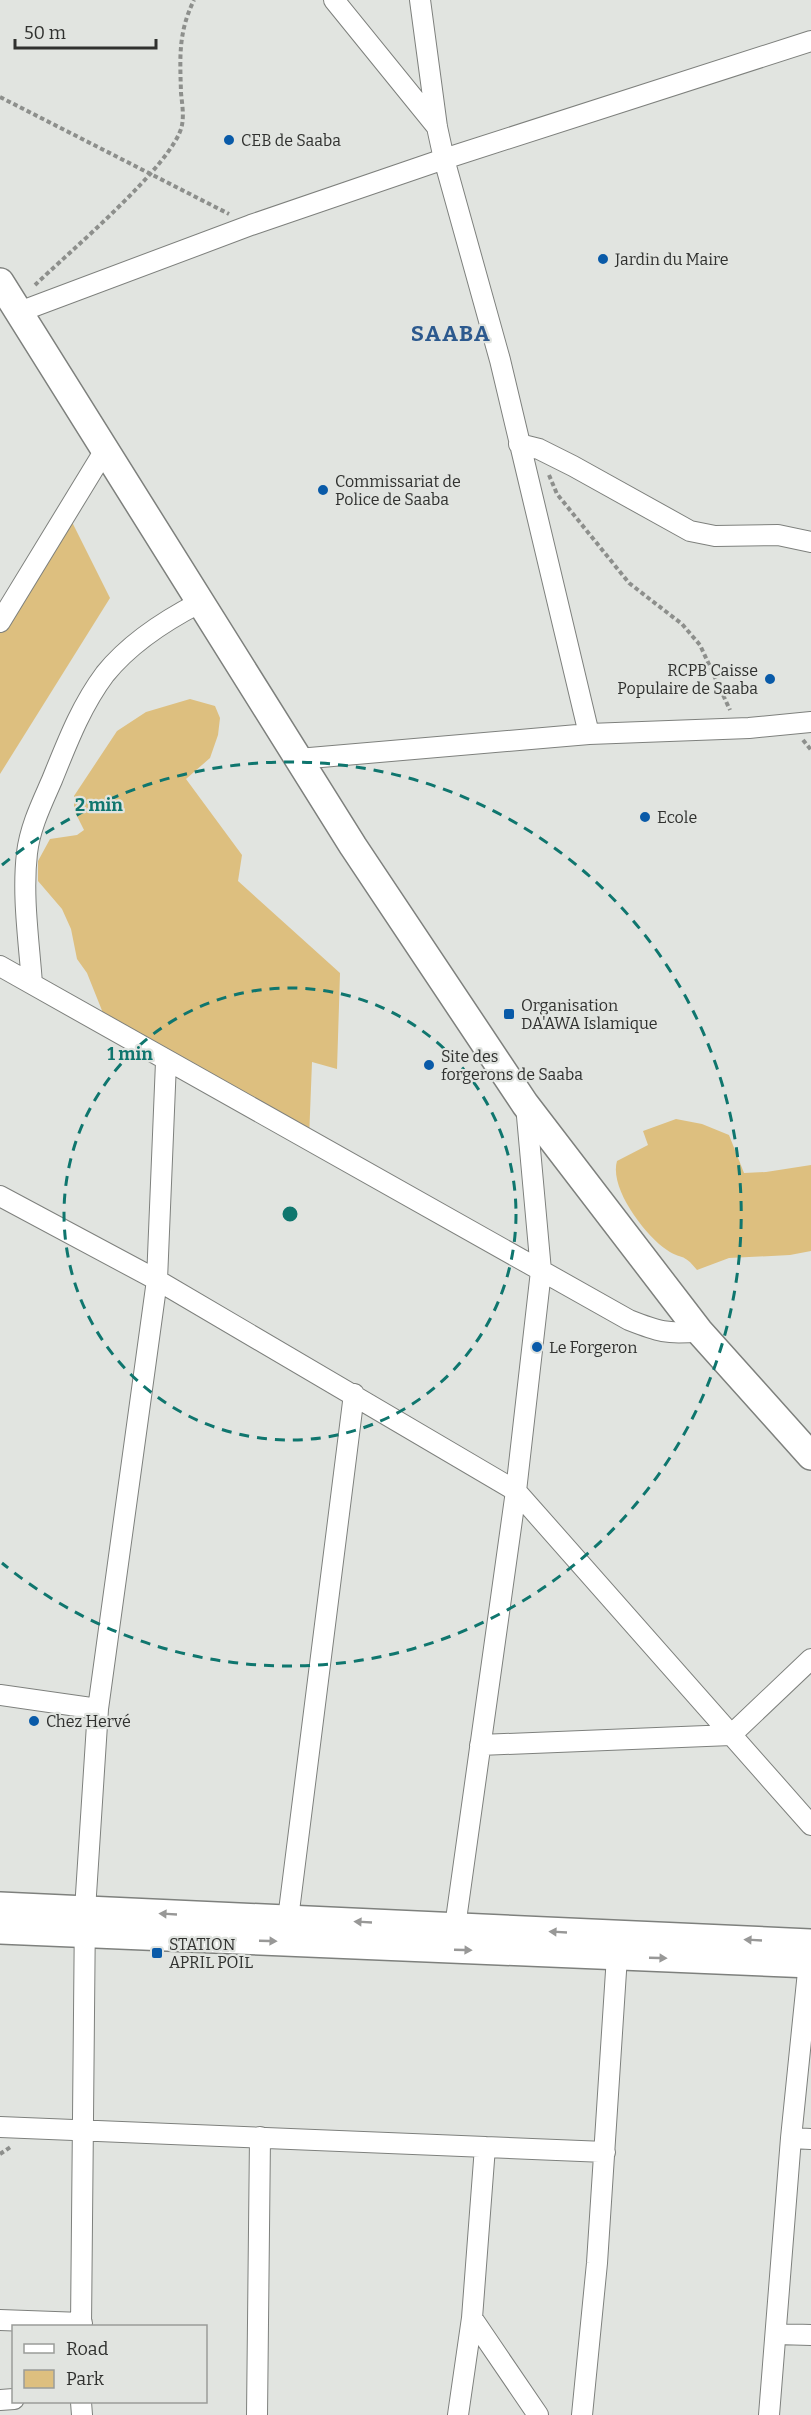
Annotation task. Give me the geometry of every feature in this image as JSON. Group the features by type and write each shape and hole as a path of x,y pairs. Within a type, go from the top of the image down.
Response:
{"street":[{"path":"334,0 437,127"},
{"path":"420,0 437,127 444,159 500,360 589,734"},
{"path":"16,309 444,159 811,41"},
{"path":"0,282 353,846 525,1104 699,1332 811,1456"},
{"path":"519,444 539,449 690,531 715,536 778,535 811,542"},
{"path":"0,622 105,450"},
{"path":"32,984 25,889 27,851 35,821 76,722 106,674 140,639 168,619 199,603"},
{"path":"298,759 589,734 749,728 811,722"},
{"path":"0,966 166,1062 629,1320 660,1332 679,1334 699,1332"},
{"path":"0,2320 82,2325 85,1921 98,1709 158,1280 166,1062"},
{"path":"455,1927 516,1491 542,1271 525,1104"},
{"path":"0,1196 158,1280 516,1491 811,1825"},
{"path":"288,1919 354,1394"},
{"path":"480,1745 731,1735 811,1659"},
{"path":"0,1695 98,1709"},
{"path":"0,1906 85,1921 617,1956 811,1954"},
{"path":"0,1930 85,1921 288,1919 455,1927 811,1954"},
{"path":"769,2415 791,2138 811,1954"},
{"path":"582,2415 605,2152 617,1956"},
{"path":"0,2127 605,2152"},
{"path":"257,2415 260,2137"},
{"path":"791,2138 811,2139"},
{"path":"458,2415 472,2318 485,2147"},
{"path":"472,2318 538,2415"},
{"path":"777,2334 811,2335"}],"path":[{"path":"16,309 152,173 177,140 182,123 179,44 185,19 194,0"},
{"path":"0,97 251,225"},
{"path":"539,449 556,494 629,583 682,624 700,645 735,720 749,728"}],"green space":[{"path":"71,520 110,598 0,774 0,633"},
{"path":"190,699 215,706 220,718 218,735 210,758 186,779 242,855 238,881 340,973 337,1069 312,1062 309,1139 107,1023 87,973 77,959 71,929 62,909 38,881 38,861 50,839 77,835 84,830 74,810 74,796 117,731 146,712"},
{"path":"676,1119 702,1124 729,1135 744,1173 811,1165 811,1251 790,1255 729,1258 697,1270 685,1258 672,1253 658,1243 639,1222 624,1197 618,1184 617,1161 648,1145 643,1131"}],"place":[{"name":"CEB de Saaba","path":"229,140"},
{"name":"Jardin du Maire","path":"603,259"},
{"name":"Commissariat de Police de Saaba","path":"323,490"},
{"name":"RCPB Caisse Populaire de Saaba","path":"770,679"},
{"name":"Ecole","path":"645,817"},
{"name":"Organisation DA'AWA Islamique","path":"509,1014"},
{"name":"Site des forgerons de Saaba","path":"429,1065"},
{"name":"Le Forgeron","path":"537,1347"},
{"name":"Chez Hervé","path":"34,1721"},
{"name":"STATION APRIL POIL","path":"157,1953"}],"district":[{"name":"SAABA","path":"451,333"}]}
